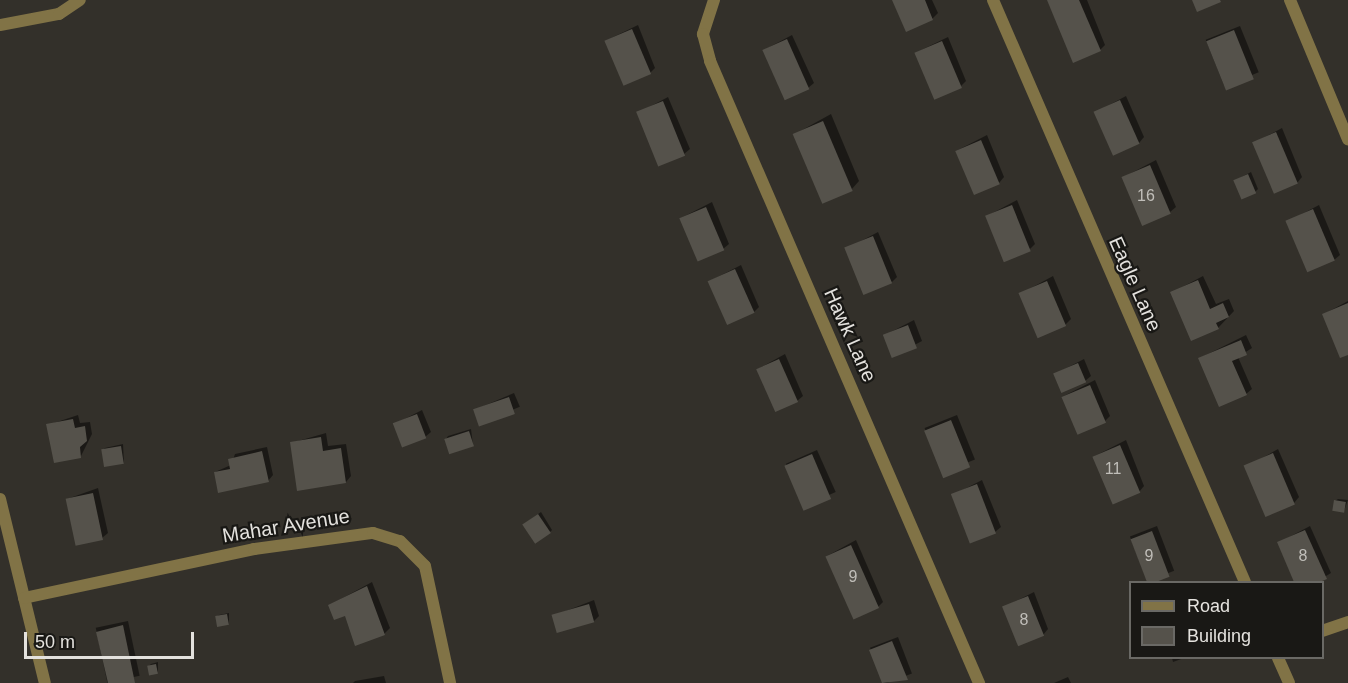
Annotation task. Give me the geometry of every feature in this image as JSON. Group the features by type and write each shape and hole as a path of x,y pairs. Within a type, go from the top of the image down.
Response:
{"street":[{"path":"0,25 59,14 80,0"},
{"name":"Hawk Lane","path":"714,0 704,34 710,61 979,683"},
{"name":"Eagle Lane","path":"993,0 1245,581"},
{"path":"1290,0 1348,139"},
{"path":"0,500 45,683"},
{"name":"Mahar Avenue","path":"24,598 254,549 373,533 406,545 425,566 450,683"},
{"path":"1324,631 1348,622"},
{"path":"1279,659 1289,683"}],"building":[{"path":"892,0 925,0 933,20 906,32"},
{"path":"1047,0 1079,0 1101,51 1073,63"},
{"path":"1192,0 1220,0 1221,2 1197,12"},
{"path":"632,29 651,74 624,86 604,41"},
{"path":"1234,30 1254,79 1226,90 1206,41"},
{"path":"787,39 809,89 785,100 762,50"},
{"path":"942,41 962,88 934,100 914,53"},
{"path":"1120,100 1140,144 1113,156 1094,112"},
{"path":"663,101 685,156 658,167 636,112"},
{"path":"823,121 853,191 822,204 793,134"},
{"path":"1276,132 1298,184 1274,194 1252,142"},
{"path":"981,140 1000,184 974,195 955,151"},
{"path":"1150,165 1171,214 1142,226 1121,177"},
{"path":"1248,174 1256,193 1241,200 1233,180"},
{"path":"1012,205 1031,251 1004,262 985,216"},
{"path":"706,207 724,250 698,262 679,218"},
{"path":"1313,209 1335,261 1307,272 1285,221"},
{"path":"873,236 892,283 863,295 844,248"},
{"path":"735,269 755,313 727,325 708,281"},
{"path":"1198,280 1210,309 1223,303 1229,317 1216,323 1219,329 1191,341 1170,292"},
{"path":"1047,281 1066,326 1038,338 1018,293"},
{"path":"1348,303 1348,355 1340,358 1322,314"},
{"path":"908,325 917,348 892,358 883,335"},
{"path":"1241,340 1247,355 1232,361 1247,395 1219,407 1198,358"},
{"path":"779,359 798,402 775,412 756,369"},
{"path":"1078,363 1086,382 1061,393 1053,374"},
{"path":"1090,385 1106,423 1077,435 1061,397"},
{"path":"509,397 515,414 479,426 473,409"},
{"path":"417,414 426,438 402,448 393,423"},
{"path":"73,419 75,428 85,426 87,441 80,447 81,458 54,463 46,424"},
{"path":"951,420 970,467 943,478 924,431"},
{"path":"469,431 474,446 449,454 444,439"},
{"path":"321,437 323,451 341,448 346,483 297,491 290,442"},
{"path":"1120,445 1140,493 1113,505 1092,457"},
{"path":"121,446 124,464 104,467 101,449"},
{"path":"262,451 269,482 218,493 214,472 230,469 228,459"},
{"path":"1273,453 1295,505 1265,517 1244,466"},
{"path":"812,454 831,499 804,511 784,466"},
{"path":"977,484 996,533 970,544 951,494"},
{"path":"93,493 103,540 76,546 66,499"},
{"path":"1334,500 1346,502 1344,513 1332,511"},
{"path":"538,514 551,533 535,544 522,525"},
{"path":"1305,530 1327,579 1294,581 1277,542"},
{"path":"1152,531 1170,577 1158,581 1147,581 1131,539"},
{"path":"851,545 879,608 853,619 825,556"},
{"path":"367,586 385,635 355,646 345,616 334,620 328,605"},
{"path":"1028,596 1044,636 1018,646 1002,606"},
{"path":"589,604 594,622 557,633 552,615"},
{"path":"227,614 229,625 217,627 215,616"},
{"path":"123,625 135,683 108,683 96,632"},
{"path":"892,641 908,680 882,683 869,650"},
{"path":"156,664 158,674 149,676 147,666"}]}
